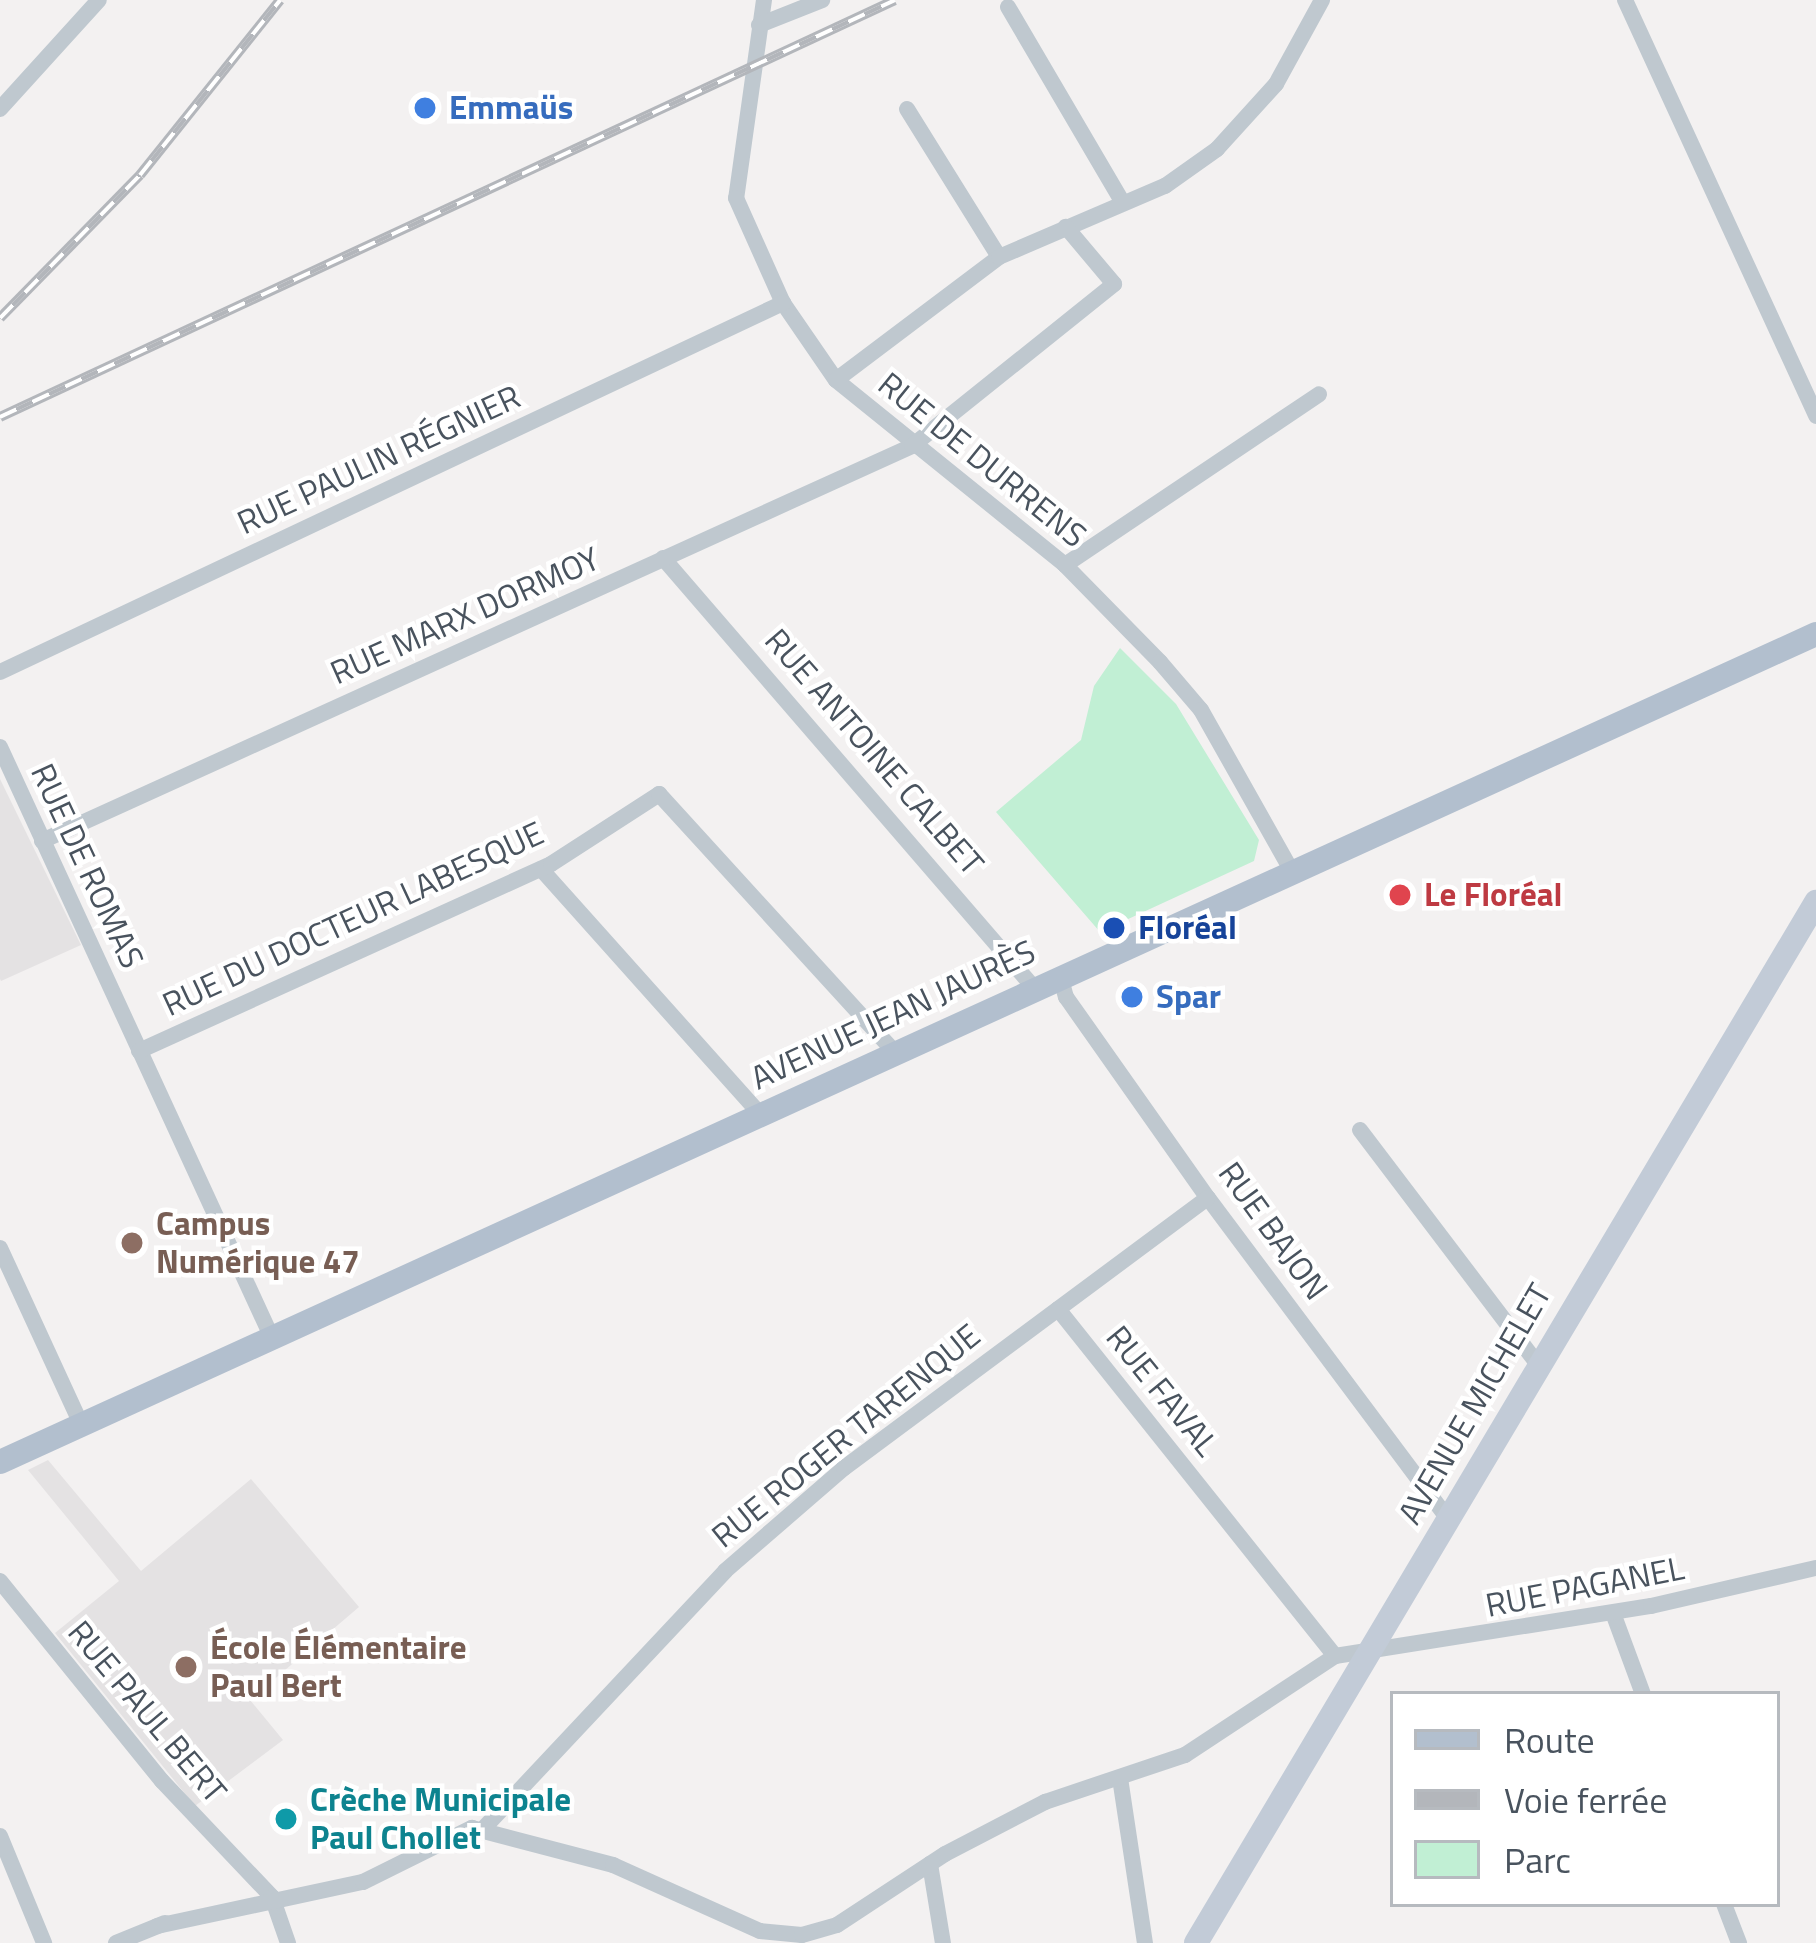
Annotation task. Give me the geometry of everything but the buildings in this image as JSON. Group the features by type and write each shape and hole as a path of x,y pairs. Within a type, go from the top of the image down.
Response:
{"main road":[{"name":"AVENUE JEAN JAURÈS","path":"0,1462 1816,634"}],"street":[{"path":"0,109 99,0"},
{"name":"RUE DE DURRENS","path":"764,0 751,58 736,198 783,303 836,380 1065,566 1201,710 1292,870"},
{"path":"759,25 822,0"},
{"path":"836,380 999,257 1165,186 1236,133 1276,84 1322,0"},
{"path":"1625,0 1816,416"},
{"path":"1008,7 1123,203"},
{"path":"907,110 999,257"},
{"name":"RUE MARX DORMOY","path":"42,841 912,446 1114,284 1066,227"},
{"name":"RUE PAULIN RÉGNIER","path":"0,671 783,303"},
{"path":"1065,566 1319,394"},
{"name":"RUE ANTOINE CALBET","path":"663,558 1035,989"},
{"name":"RUE DE ROMAS","path":"0,747 271,1336"},
{"name":"RUE DU DOCTEUR LABESQUE","path":"139,1051 541,869 659,794 894,1051"},
{"path":"541,869 759,1113"},
{"name":"AVENUE MICHELET","path":"1196,1943 1536,1362 1816,902"},
{"name":"RUE BAJON","path":"1060,975 1066,997 1208,1198 1448,1517"},
{"path":"1360,1130 1536,1362"},
{"path":"1058,1309 1208,1198"},
{"path":"0,1248 81,1424"},
{"name":"RUE FAVAL","path":"1058,1309 1336,1657"},
{"name":"RUE ROGER TARENQUE","path":"483,1829 725,1571 844,1468 1058,1309"},
{"name":"RUE PAGANEL","path":"1336,1657 1612,1613 1816,1568"},
{"name":"RUE PAUL BERT","path":"0,1581 249,1879 272,1897"},
{"path":"1612,1613 1642,1691"},
{"path":"157,1926 272,1897 363,1882 458,1832 483,1829 613,1865 780,1939 837,1925 930,1864 1045,1802 1185,1755 1336,1657"},
{"path":"1120,1778 1145,1943"},
{"path":"0,1836 44,1943"},
{"path":"930,1864 943,1943"},
{"path":"116,1943 241,1891 249,1879"},
{"path":"272,1897 288,1943"},
{"path":"1725,1907 1739,1943"}],"shaded area":[{"path":"0,779 81,945 1,981 0,979"},
{"name":"École Élémentaire Paul Bert","path":"48,1460 141,1571 251,1479 359,1607 250,1700 283,1740 195,1806 55,1633 119,1581 28,1470"}],"green space":[{"path":"1120,648 1176,704 1259,840 1254,861 1100,932 996,812 1081,740 1094,686"}],"railway":[{"path":"0,318 140,175 280,0"},
{"path":"0,417 895,0"}],"place":[{"name":"Emmaüs","path":"425,108"},
{"name":"Le Floréal","path":"1400,895"},
{"name":"Floréal","path":"1114,928"},
{"name":"Spar","path":"1132,997"},
{"name":"Campus Numérique 47","path":"132,1243"},
{"name":"École Élémentaire Paul Bert","path":"186,1667"},
{"name":"Crèche Municipale Paul Chollet","path":"286,1819"}]}
